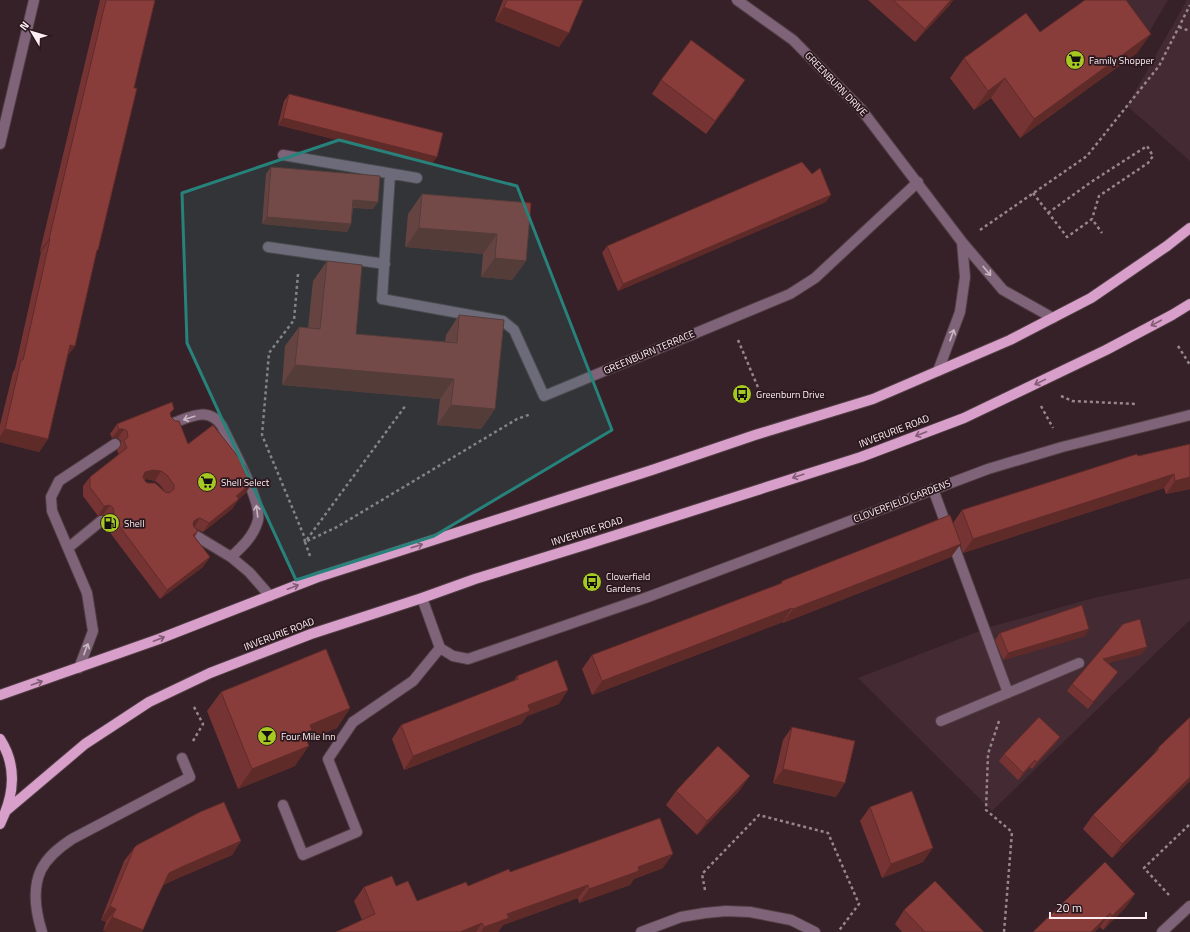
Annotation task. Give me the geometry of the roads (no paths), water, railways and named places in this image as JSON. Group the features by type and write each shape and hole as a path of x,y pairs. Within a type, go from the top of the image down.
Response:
{"main road":[{"path":"0,695 159,639 318,577 755,435 873,399 1010,340 1091,298 1167,246 1190,228"},
{"name":"INVERURIE ROAD","path":"7,810 85,744 149,702 210,673 311,634 422,598 474,579 861,457 964,418 1106,350 1190,304"},
{"path":"0,739 9,756 12,783 11,796 7,810 0,824"}],"street":[{"path":"0,144 34,0"},
{"name":"GREENBURN DRIVE","path":"737,0 793,40 861,109 918,182 962,242 1003,290 1053,318"},
{"path":"283,155 417,178"},
{"path":"268,247 385,264 390,174"},
{"name":"GREENBURN TERRACE","path":"385,264 382,299 503,321 514,330 544,396 790,294 815,278 918,182"},
{"path":"938,372 960,312 965,277 962,242"},
{"path":"170,424 197,415 205,414 218,420 253,492 257,505 258,519 253,534 231,557"},
{"name":"CLOVERFIELD GARDENS","path":"440,648 453,656 468,659 648,597 988,469 1062,447 1190,415"},
{"path":"79,668 93,631 87,593 52,511 51,497 59,481 115,444"},
{"path":"933,489 1008,693"},
{"path":"68,548 101,520"},
{"path":"193,534 231,557 249,572 270,596"},
{"path":"282,805 303,855 357,832 328,759 353,722 413,680 440,648 422,598"},
{"path":"941,721 1079,663"},
{"path":"42,932 37,914 37,884 41,870 49,858 59,848 72,839 190,777 182,758"},
{"path":"1162,932 1187,908"},
{"path":"641,932 681,917 726,911 750,912 791,920 815,932"}],"place":[{"name":"Family Shopper","path":"1075,60"},
{"name":"Greenburn Drive","path":"742,394"},
{"name":"Shell Select","path":"207,482"},
{"name":"Shell","path":"110,523"},
{"name":"Cloverfield Gardens","path":"592,582"},
{"name":"Four Mile Inn","path":"267,736"}]}
